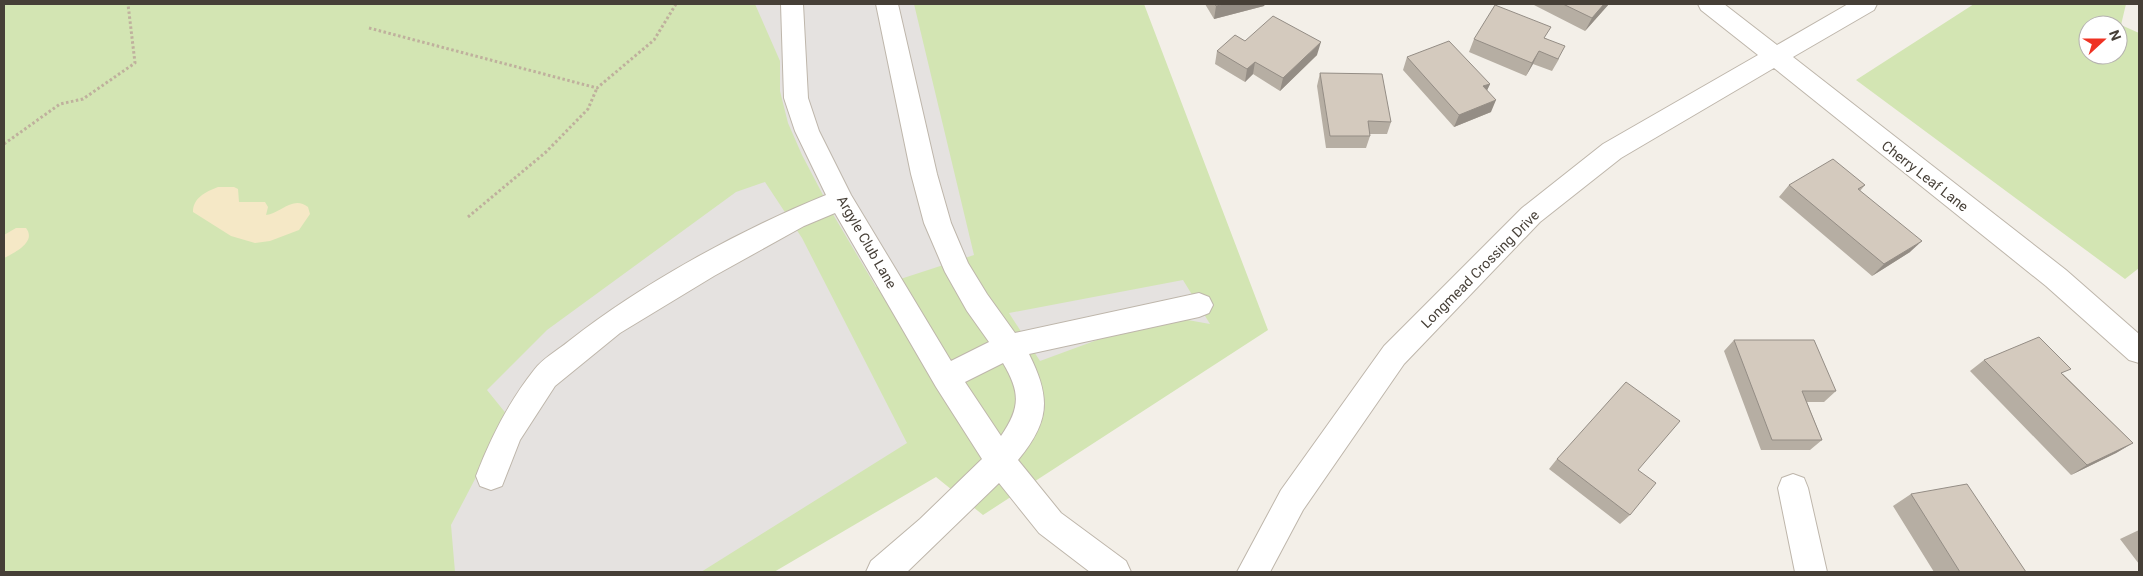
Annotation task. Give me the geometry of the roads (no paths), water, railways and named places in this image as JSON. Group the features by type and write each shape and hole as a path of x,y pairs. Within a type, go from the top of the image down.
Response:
{"street":[{"name":"Argyle Club Lane","path":"792,4 796,98 807,131 841,200 946,378 1000,461 1050,523 1115,572"},
{"path":"882,572 898,560 1000,461 1024,428 1030,410 1030,394 1024,375 1008,347 976,302 943,240 922,164 887,4"},
{"name":"Cherry Leaf Lane","path":"1709,4 2056,278 2139,351"},
{"name":"Longmead Crossing Drive","path":"1253,572 1292,500 1394,355 1531,215 1612,151 1866,4"},
{"path":"491,476 508,434 545,378 610,324 704,268 788,223 841,200"},
{"path":"946,378 1008,347 1199,305"},
{"path":"1793,488 1811,572"}]}
